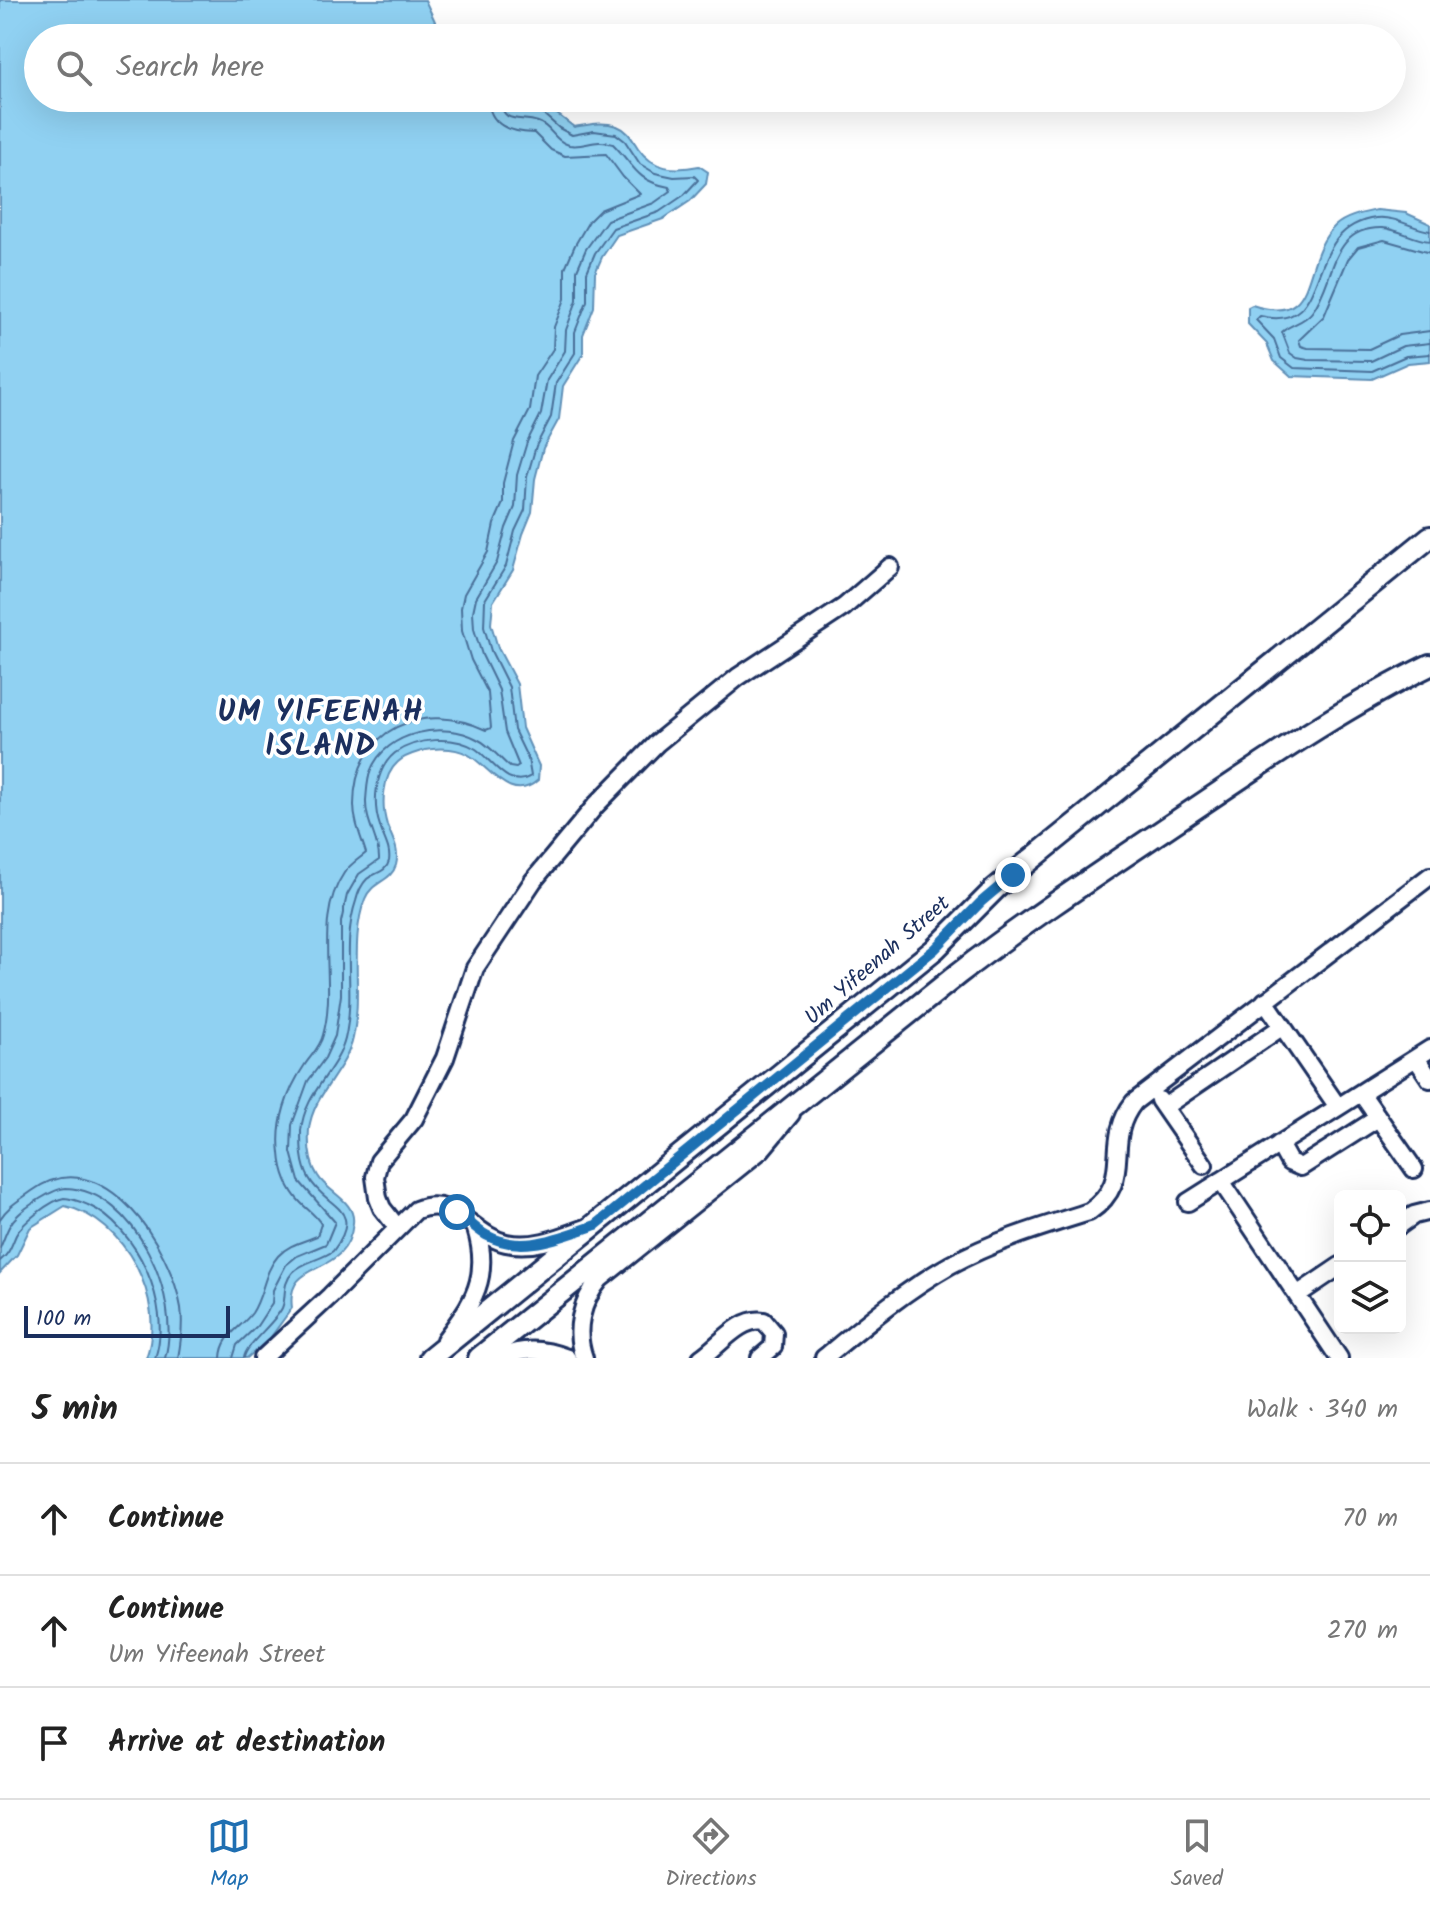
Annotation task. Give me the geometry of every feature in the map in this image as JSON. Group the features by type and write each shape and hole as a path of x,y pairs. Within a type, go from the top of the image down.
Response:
{"main road":[{"name":"Um Yifeenah Street","path":"432,1356 935,949 996,888 1430,537"},
{"path":"479,1358 968,967 1084,882 1316,728 1430,665"}],"street":[{"path":"397,1227 378,1198 375,1177 379,1161 409,1127 427,1095 449,1047 475,968 514,906 596,805 657,743 738,677 844,607 890,567"},
{"path":"824,1358 900,1298 950,1265 992,1245 1089,1212 1101,1204 1115,1181 1117,1136 1134,1102 1430,876"},
{"path":"1265,1001 1338,1107"},
{"path":"1164,1107 1283,1026"},
{"path":"1188,1202 1423,1054 1430,1079"},
{"path":"1150,1087 1204,1165"},
{"path":"1361,1093 1414,1169"},
{"path":"584,1358 580,1344 580,1321 587,1299 600,1279 761,1150 781,1128 797,1102"},
{"path":"1279,1144 1289,1162 1301,1167 1378,1118"},
{"path":"1221,1181 1339,1358"},
{"path":"263,1358 416,1210 440,1206 457,1212 476,1229 505,1243 528,1245 596,1225"},
{"path":"1406,1221 1430,1211"},
{"path":"432,1356 468,1309 479,1284 482,1260 476,1229"},
{"path":"1297,1295 1334,1270"},
{"path":"701,1358 754,1319 764,1321 774,1333 773,1347 760,1358"},
{"path":"500,1358 533,1350 567,1358"}],"water":[{"path":"0,0 425,0 436,24 24,24 24,112 554,112 574,127 600,124 621,128 650,161 658,165 673,168 699,166 708,172 706,184 690,201 663,219 617,235 602,257 595,273 594,307 583,335 583,354 563,386 559,419 543,448 535,479 532,512 513,570 493,602 491,624 498,648 517,684 522,728 539,766 538,780 528,786 511,787 467,754 443,749 425,750 407,756 393,768 386,783 384,809 396,849 396,865 394,871 372,888 365,899 358,932 353,1038 344,1061 317,1105 309,1129 310,1154 315,1171 322,1182 346,1203 353,1215 348,1241 329,1262 298,1281 292,1292 292,1308 270,1338 247,1358 146,1358 151,1335 151,1312 136,1266 123,1245 106,1228 87,1214 65,1206 30,1228 17,1255 0,1273"},
{"path":"1377,210 1406,213 1430,224 1430,361 1408,363 1372,379 1291,376 1274,361 1267,344 1248,324 1248,307 1252,305 1274,310 1289,307 1300,299 1324,240 1335,226 1349,217"}],"district":[{"name":"UM YIFEENAH ISLAND","path":"321,730"}],"route":[{"path":"457,1212 485,1235 505,1243 541,1243 596,1225 935,949 981,902 1013,875"}]}
